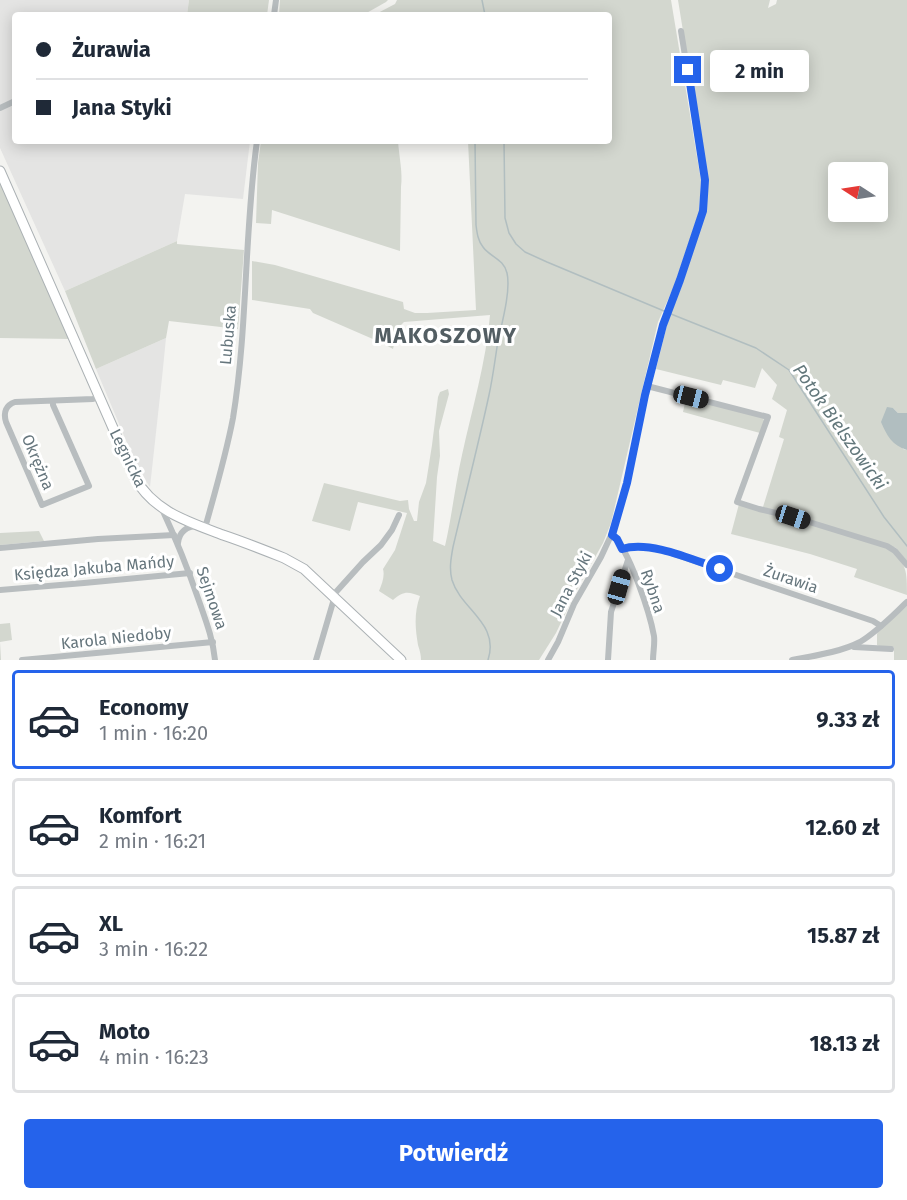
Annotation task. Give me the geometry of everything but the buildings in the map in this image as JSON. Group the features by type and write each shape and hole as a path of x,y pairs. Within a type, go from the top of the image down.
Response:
{"main road":[{"name":"Legnicka","path":"0,171 140,486 162,508 180,519 291,561 304,569 401,660"}],"street":[{"name":"Jana Styki","path":"548,660 574,604 612,535 627,483 647,386 663,325 703,211 705,180 681,31"},
{"name":"Lubuska","path":"202,527 224,460 234,405 242,334 256,144"},
{"path":"647,386 768,417 737,502 887,546 895,550 907,565"},
{"name":"Okrężna","path":"53,400 53,405 88,486 42,506 6,422 4,412 11,404 53,400 93,399 99,397"},
{"name":"Sejmowa","path":"162,508 190,573 213,642 215,660"},
{"path":"316,660 336,592 381,545 399,515"},
{"path":"178,545 182,532 188,528 202,527"},
{"name":"Rybna","path":"612,535 617,539 628,560 642,595 653,632 653,660"},
{"path":"0,548 98,539 174,536"},
{"name":"Żurawia","path":"622,549 647,548 668,552 881,626"},
{"path":"608,660 611,612 628,560"},
{"name":"Księdza Jakuba Mańdy","path":"0,590 190,573"},
{"path":"792,660 844,648 859,642 907,602"},
{"path":"869,636 872,639 872,647"},
{"name":"Karola Niedoby","path":"22,660 213,642"},
{"path":"844,648 891,649"}],"shaded area":[{"path":"0,0 189,0 187,12 12,12 12,144 250,144 243,199 185,194 177,241 65,291 0,148"},
{"path":"189,0 269,0 267,12 187,12"},
{"path":"280,0 388,0 368,12 279,12"},
{"path":"397,0 671,0 701,181 699,212 674,286 658,322 611,523 556,633 539,660 421,660 416,620 420,596 406,593 393,600 379,591 383,569 395,550 407,513 358,502 350,531 312,521 324,483 400,501 408,500 414,521 417,521 419,502 426,483 438,397 440,392 448,389 449,394 439,431 440,456 433,541 445,546 482,368 490,315 404,322 398,328 393,349 313,313 310,309 252,300 252,261 275,265 403,302 404,309 415,313 476,310 468,144 612,144 612,12 380,12 395,4"},
{"path":"678,0 770,0 768,8 776,4 777,0 907,0 907,413 898,413 893,408 903,449 907,450 907,561 896,548 875,540 763,507 784,439 779,437 787,410 772,399 777,385 762,368 755,388 723,380 721,385 656,369 668,321 707,209 707,180"},
{"path":"261,144 398,144 402,176 400,251 272,210 271,224 256,223"},
{"path":"0,179 71,339 0,338"},
{"path":"177,241 177,244 244,250 238,329 169,321 166,338 96,369 65,291"},
{"path":"166,338 150,487 138,469 96,369"},
{"path":"686,398 763,417 760,433 683,412"},
{"path":"887,407 893,408 898,413 907,413 907,450 894,443 883,427 881,422"},
{"path":"739,504 888,548 899,558 905,568 907,595 854,577 857,569 810,554 731,534"},
{"path":"39,531 44,541 0,545 0,533"},
{"path":"907,606 907,660 894,660 894,647 877,645 877,634"},
{"path":"10,623 12,640 0,642 0,624"}],"waterway":[{"name":"Potok Bielszowicki","path":"482,0 484,12"},
{"path":"475,144 477,234 483,247 505,268 508,288 490,388 450,568 457,591 478,617 489,636 488,660"},
{"name":"Potok Bielszowicki","path":"504,144 505,218 509,233 516,244 525,252 547,262 664,311"},
{"name":"Potok Bielszowicki","path":"671,314 756,348 789,370 884,517 907,546"}],"district":[{"name":"MAKOSZOWY","path":"446,335"}],"route":[{"path":"688,70 705,180 703,211 663,325 645,395 627,483 612,535 615,536 622,549 652,548 720,569"}]}
